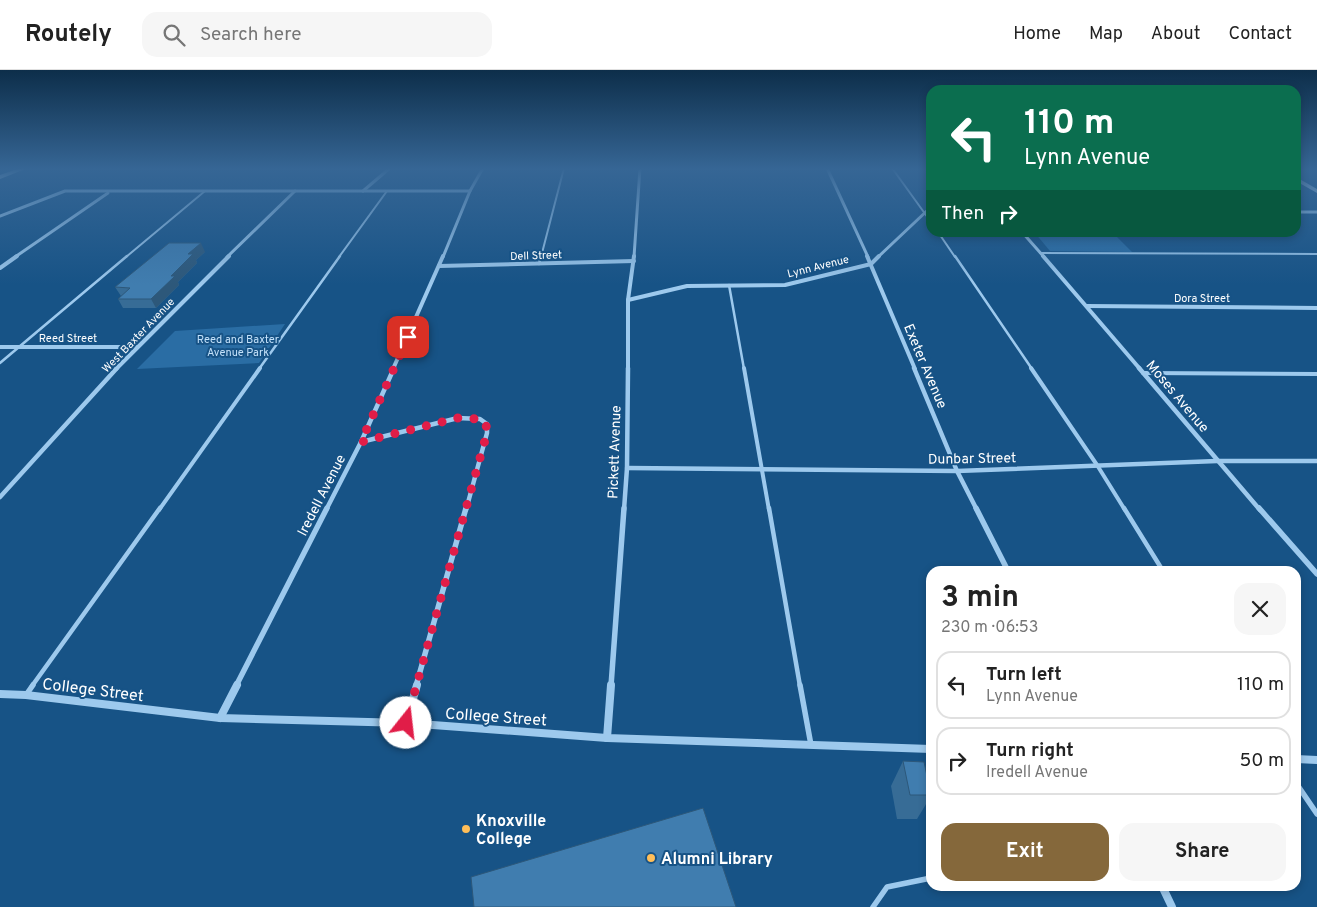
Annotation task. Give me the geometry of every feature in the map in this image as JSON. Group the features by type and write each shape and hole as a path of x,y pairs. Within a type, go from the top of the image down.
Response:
{"street":[{"path":"0,216 23,207"},
{"path":"0,268 88,207"},
{"name":"West Baxter Avenue","path":"0,497 136,347 280,207"},
{"name":"Iredell Avenue","path":"220,718 361,442 463,207"},
{"name":"Pickett Avenue","path":"607,738 626,468 628,300 634,261 637,207"},
{"name":"Exeter Avenue","path":"845,207 871,264 957,471 1005,566"},
{"path":"1301,212 1317,212"},
{"name":"Lynn Avenue","path":"628,300 688,286 785,285 871,264 925,213"},
{"name":"Moses Avenue","path":"1026,237 1217,461 1317,574"},
{"name":"Dell Street","path":"439,266 634,261"},
{"name":"Dora Street","path":"1087,306 1317,308"},
{"name":"Reed Street","path":"0,347 136,347"},
{"path":"361,442 458,418 480,419 486,424 487,433 406,723"},
{"name":"Dunbar Street","path":"626,468 957,471 1217,461 1317,462"},
{"name":"College Street","path":"0,694 26,695 220,718 406,723 607,738 926,749"},
{"path":"1301,759 1317,760"},
{"path":"1164,891 1172,907"}],"lane":[{"path":"0,363 187,207"},
{"path":"26,695 375,207"},
{"path":"539,264 554,207"},
{"path":"921,207 925,213"},
{"path":"941,237 1098,465 1160,566"},
{"path":"1040,253 1317,254"},
{"path":"729,285 811,745"},
{"path":"1143,372 1317,374"},
{"path":"1301,790 1317,814"},
{"path":"873,907 887,887 926,879"}],"green space":[{"path":"1038,237 1117,237 1132,252 1050,251"},
{"name":"Reed and Baxter Avenue Park","path":"285,324 259,363 137,369 175,331"}],"building":[{"path":"169,243 201,243 188,254 193,254 171,276 175,276 151,299 118,299 130,288 115,287"},
{"path":"903,761 924,762 926,795 910,795"},
{"name":"Alumni Library","path":"703,808 736,907 474,907 471,877"}],"place":[{"name":"Knoxville College","path":"466,829"},
{"name":"Alumni Library","path":"651,858"}],"route":[{"path":"406,723 487,433 486,424 480,419 458,418 361,442 408,337"}]}
